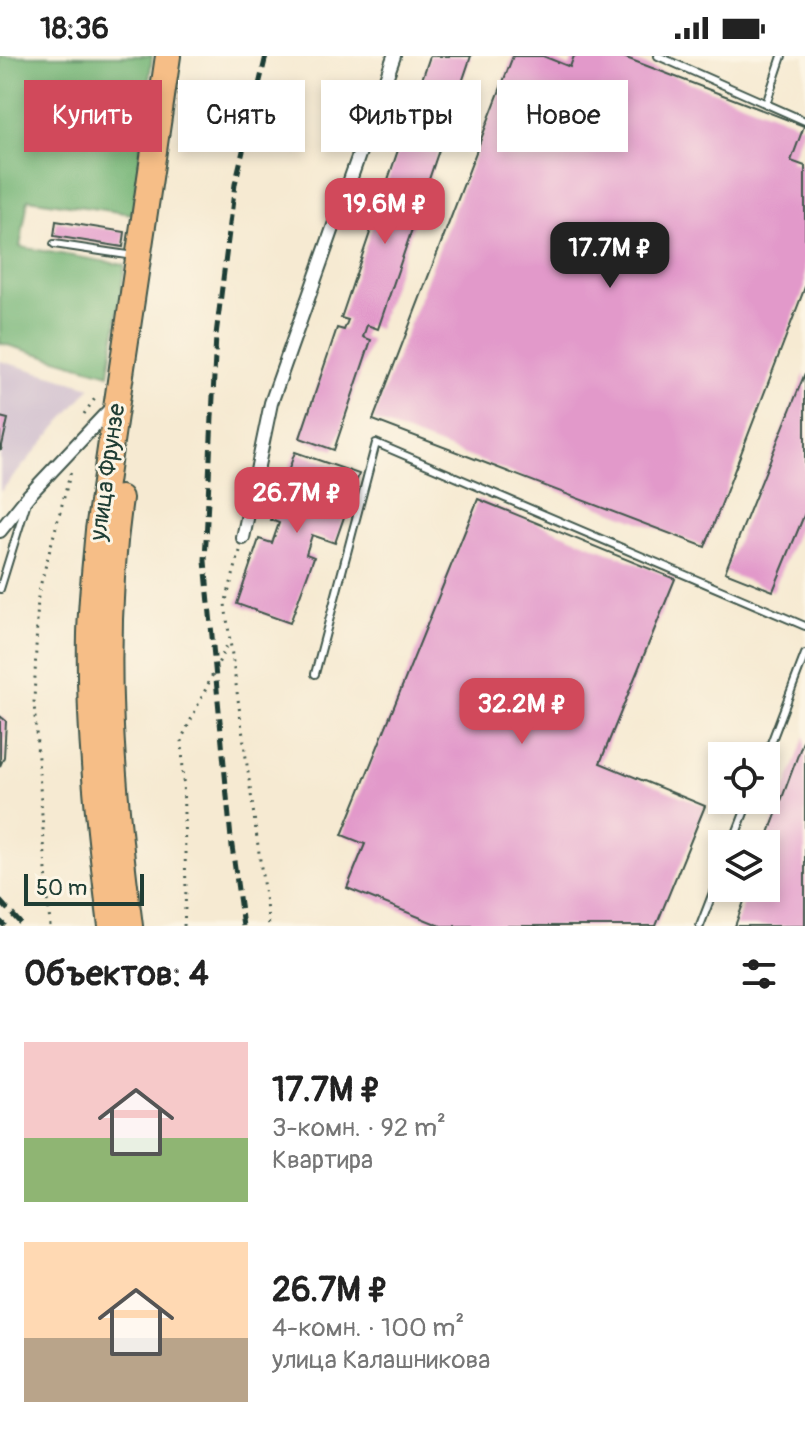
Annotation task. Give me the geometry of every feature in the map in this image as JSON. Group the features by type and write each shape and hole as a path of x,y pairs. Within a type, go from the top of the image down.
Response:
{"highway":[{"name":"улица Фрунзе","path":"116,888 107,662 115,528 139,257 168,56"},
{"name":"улица Фрунзе","path":"125,402 184,56"},
{"path":"111,926 116,888"},
{"path":"116,888 130,926"}],"street":[{"path":"243,538 271,403 394,56"},
{"path":"0,531 79,442 125,402"}],"lane":[{"path":"658,56 805,121"},
{"path":"682,67 686,56"},
{"path":"766,104 782,56"},
{"path":"54,244 139,257"},
{"path":"315,674 376,443 805,626"},
{"path":"0,589 29,495"},
{"path":"771,742 805,654"},
{"path":"700,926 709,902"}],"path":[{"path":"50,926 34,703 38,594 79,442"},
{"path":"243,538 225,604 269,926"},
{"path":"184,926 182,738 230,640"}],"shaded area":[{"path":"0,361 91,387 0,492"}],"green space":[{"path":"0,56 152,56 149,80 24,80 24,152 140,152 133,214 28,199 20,247 125,265 109,374 0,343"}],"building":[{"path":"430,56 471,56 463,80 422,80"},
{"path":"513,56 543,56 570,67 574,56 621,56 804,126 791,161 805,166 805,287 705,547 373,420 476,152 481,152 481,139 497,98 497,152 628,152 628,80 504,80"},
{"path":"397,152 438,152 378,329 367,325 363,337 371,340 334,450 300,438 337,328 344,330 348,320 341,318"},
{"path":"56,221 125,232 123,247 54,236"},
{"path":"805,373 805,513 773,591 725,572"},
{"path":"0,417 8,419 1,450 0,450"},
{"path":"295,452 359,474 335,543 312,535 306,554 314,557 290,623 237,604 259,539 272,543 279,523 271,520"},
{"path":"478,499 675,579 600,763 705,806 656,926 441,926 347,888 365,844 342,835"},
{"path":"0,716 6,721 4,757 0,766"},
{"path":"805,736 805,926 735,926 744,902 780,902 780,830 770,830 776,814 780,814 780,804"}],"railway":[{"path":"243,926 231,839 205,561 216,335 235,184 266,56"},
{"path":"0,901 23,926"},
{"path":"0,921 5,926"}]}
